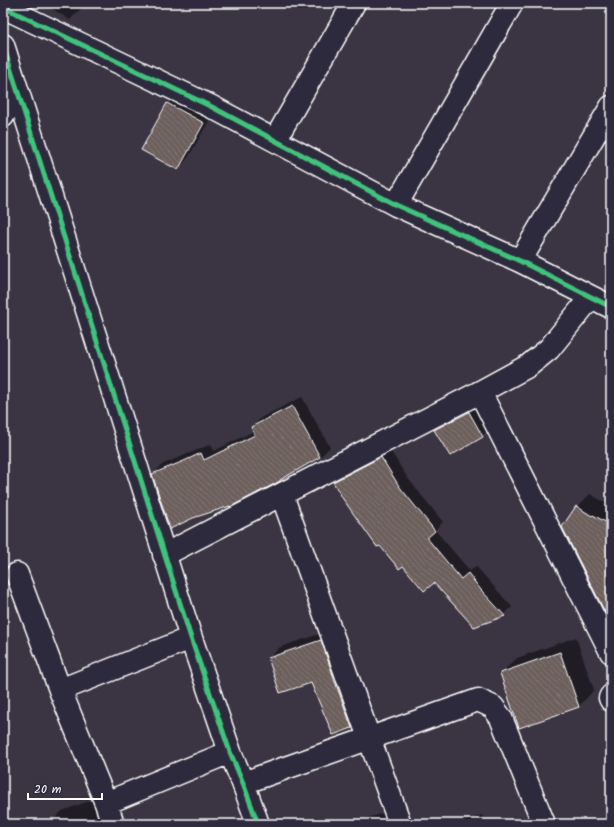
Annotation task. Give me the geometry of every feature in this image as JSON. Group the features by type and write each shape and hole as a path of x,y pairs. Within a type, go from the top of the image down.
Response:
{"street":[{"path":"275,140 354,3"},
{"path":"396,204 512,3"},
{"path":"3,7 212,107 396,204 520,261 611,307"},
{"path":"3,46 164,556 230,752 258,824"},
{"path":"3,116 17,91"},
{"path":"520,261 611,107"},
{"path":"164,556 528,366 549,349 591,297"},
{"path":"480,392 611,652"},
{"path":"282,495 400,824"},
{"path":"17,574 60,690 106,802 113,824"},
{"path":"60,690 191,638"},
{"path":"611,696 611,700"},
{"path":"243,783 478,700 493,708 501,718 544,824"},
{"path":"106,802 230,752"}],"building":[{"path":"167,103 204,123 178,170 141,150"},
{"path":"292,406 320,457 280,481 230,507 193,518 170,529 152,474 201,453 204,460 255,435 251,427"},
{"path":"469,412 483,437 450,456 434,430"},
{"path":"381,457 399,486 435,531 427,538 461,579 468,573 481,590 505,616 474,627 434,583 424,591 403,566 399,569 380,546 377,547 343,499 333,482"},
{"path":"576,506 611,525 611,624 562,527"},
{"path":"321,640 352,728 333,735 311,683 280,693 268,658"},
{"path":"560,652 579,707 519,728 500,673"}],"cycle path":[{"path":"3,7 212,107 396,205 520,261 611,307"},
{"path":"3,45 191,638 230,752 258,824"}]}
